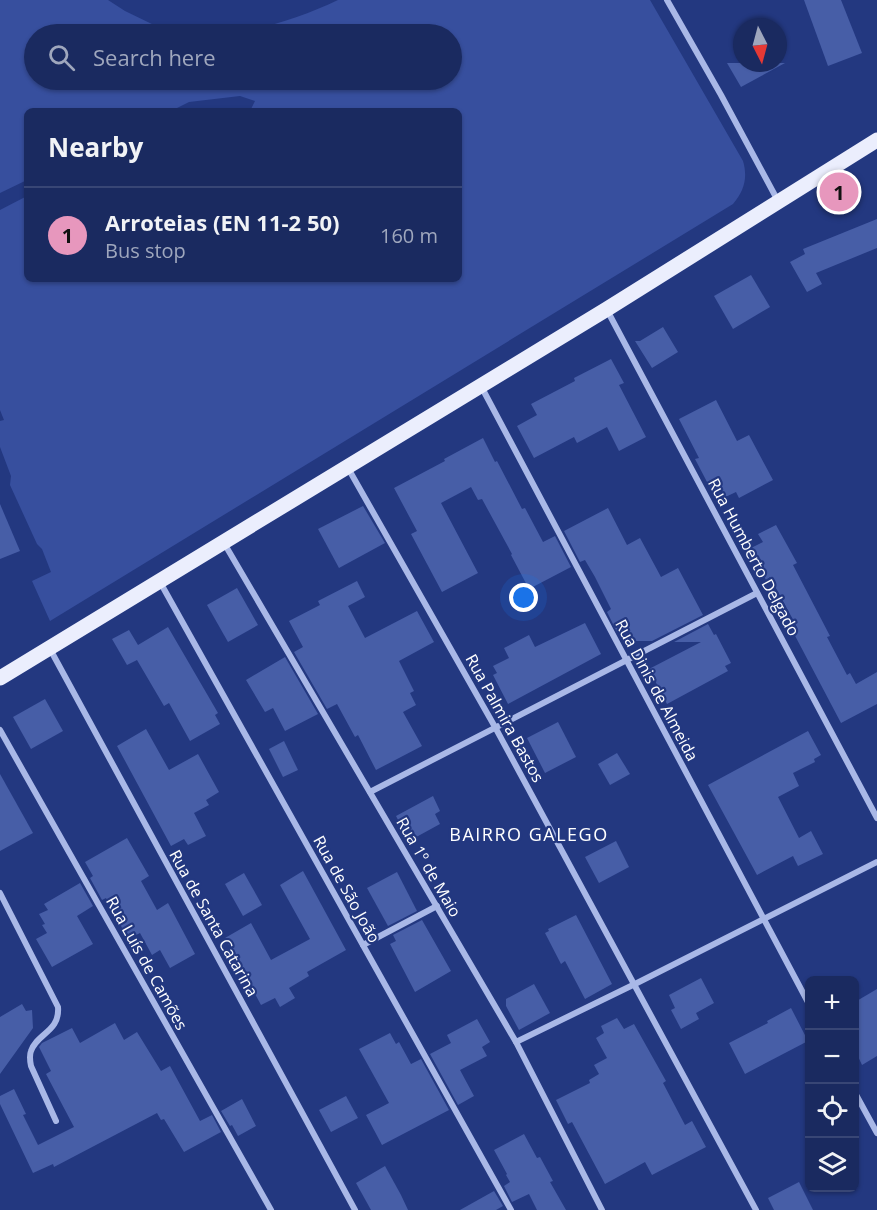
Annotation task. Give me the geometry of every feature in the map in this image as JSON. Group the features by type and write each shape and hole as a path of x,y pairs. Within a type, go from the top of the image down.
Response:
{"main road":[{"path":"0,678 607,309 877,140"}],"street":[{"path":"667,0 778,202"},
{"name":"Rua Humberto Delgado","path":"607,309 877,818"},
{"name":"Rua Dinis de Almeida","path":"481,386 805,997"},
{"name":"Rua Palmira Bastos","path":"347,467 495,728 756,1210"},
{"name":"Rua 1º de Maio","path":"224,542 516,1042 602,1210"},
{"name":"Rua de São João","path":"160,581 511,1210"},
{"path":"370,792 757,593"},
{"name":"Rua de Santa Catarina","path":"49,648 355,1210"},
{"name":"Rua Luís de Camões","path":"0,730 271,1210"},
{"path":"516,1042 877,862"},
{"path":"0,893 58,1007 59,1016 56,1023 32,1049 30,1057 31,1066 56,1121"},
{"path":"363,945 437,906"},
{"path":"859,1099 877,1134"}],"shaded area":[{"path":"0,0 108,0 152,24 24,24 24,90 462,90 462,24 274,24 338,0 650,0 743,161 745,173 744,184 733,204 50,621 32,581 51,572 10,485 11,476 0,447 0,421 4,420 0,410 0,210 24,198 24,282 462,282 462,108 252,108 255,101 240,96 189,102 177,108 24,108 24,181 0,193"}],"building":[{"path":"804,0 841,0 862,53 828,66"},
{"path":"727,63 733,63 733,72 768,72 741,87"},
{"path":"877,219 877,248 816,273 822,284 807,292 790,262 805,254 803,249"},
{"path":"751,275 770,307 733,329 714,296"},
{"path":"663,327 678,352 652,368 635,341 640,341"},
{"path":"611,359 624,383 619,385 646,437 619,451 607,427 577,443 574,437 534,458 517,426 537,415 531,404"},
{"path":"716,400 737,441 749,435 773,480 739,498 736,492 717,501 695,459 699,458 679,419"},
{"path":"483,438 543,542 555,536 571,567 529,589 482,499 478,500 471,487 441,503 478,573 442,592 411,534 417,531 394,488"},
{"path":"0,504 20,551 0,559"},
{"path":"363,506 385,543 339,568 318,529"},
{"path":"608,508 627,545 640,538 661,577 678,568 703,615 652,641 633,641 617,632 607,612 611,609 595,577 585,560 580,562 564,531"},
{"path":"776,525 797,563 793,565 830,636 827,637 847,675 850,673 856,684 877,672 877,704 841,723 792,630 797,627 770,577 766,580 749,549 763,542 758,534"},
{"path":"357,581 365,597 348,606 365,638 417,611 434,642 399,661 414,691 410,693 416,705 403,712 422,746 376,770 358,735 355,737 337,704 327,709 294,652 303,647 289,621 320,605 318,601"},
{"path":"237,588 258,625 228,642 207,605"},
{"path":"585,623 601,654 508,704 493,675 497,673 493,666 509,658 504,648 529,635 535,647"},
{"path":"708,624 714,635 716,634 731,663 725,666 728,671 667,704 649,669 701,642 674,642"},
{"path":"168,627 218,713 215,715 220,724 190,741 169,703 164,706 137,660 127,665 112,639 129,630 138,645"},
{"path":"285,657 318,714 285,731 273,708 265,712 246,680"},
{"path":"45,699 63,731 31,749 13,717"},
{"path":"558,722 576,757 545,773 527,738"},
{"path":"146,729 169,770 198,754 219,792 206,800 209,805 194,813 206,836 188,845 184,839 171,846 117,746"},
{"path":"808,731 821,755 814,759 815,762 793,773 799,786 778,797 799,838 811,831 823,854 798,866 793,856 757,875 708,785"},
{"path":"284,741 298,770 283,777 269,749"},
{"path":"617,753 630,774 610,785 598,764"},
{"path":"0,774 33,833 0,851"},
{"path":"433,796 440,811 435,814 440,824 409,841 396,816"},
{"path":"127,838 149,876 141,881 157,910 168,903 195,954 170,968 160,950 152,955 140,933 128,939 106,898 102,900 90,878 93,876 85,862"},
{"path":"616,841 629,867 599,883 585,857"},
{"path":"303,871 346,950 307,972 309,976 289,988 295,998 280,1007 275,998 261,1005 225,938 251,923 271,960 310,939 280,885"},
{"path":"397,872 417,911 388,926 367,888"},
{"path":"244,873 262,905 243,916 225,884"},
{"path":"80,883 93,906 77,916 93,944 52,967 36,939 47,933 39,914 48,910 44,904"},
{"path":"576,915 612,984 585,999 565,961 561,964 545,933 549,931 548,929"},
{"path":"422,920 451,971 415,992 390,944 396,941 393,935"},
{"path":"701,978 714,1003 696,1013 699,1019 681,1029 671,1010 675,1008 669,995"},
{"path":"534,984 550,1013 519,1030 506,1006 506,999"},
{"path":"877,989 877,1056 862,1065 859,1059 859,1000"},
{"path":"22,1004 26,1011 32,1010 33,1028 0,1074 0,1017"},
{"path":"791,1008 805,1035 805,1043 745,1074 729,1043 768,1023 767,1021"},
{"path":"617,1018 624,1029 634,1024 666,1081 663,1083 685,1125 692,1121 706,1147 652,1175 645,1162 605,1184 572,1122 568,1124 556,1100 590,1083 589,1080 599,1074 594,1065 607,1058 596,1038 604,1033 601,1026"},
{"path":"477,1019 490,1042 482,1047 487,1056 460,1070 474,1096 458,1105 430,1054 451,1043 447,1035"},
{"path":"115,1023 124,1040 137,1032 161,1071 170,1066 200,1121 212,1115 221,1132 184,1152 164,1119 161,1120 157,1113 54,1167 53,1164 33,1173 0,1104 0,1096 14,1089 26,1114 23,1115 38,1145 74,1127 46,1074 51,1071 39,1047 42,1043 72,1028 80,1043"},
{"path":"390,1033 396,1044 399,1042 411,1064 421,1059 449,1110 382,1145 366,1115 389,1103 359,1049"},
{"path":"346,1096 358,1118 331,1132 319,1110"},
{"path":"242,1099 256,1126 238,1136 221,1111"},
{"path":"524,1134 537,1158 540,1157 553,1181 550,1182 566,1210 537,1210 529,1194 512,1202 504,1186 510,1182 494,1150"},
{"path":"385,1166 408,1210 371,1210 356,1183"},
{"path":"799,1182 813,1210 774,1210 768,1198"},
{"path":"494,1191 503,1206 496,1210 460,1210"}],"place":[{"name":"Arroteias (EN 11-2 50)","path":"839,192"}],"district":[{"name":"BAIRRO GALEGO","path":"529,835"}]}
